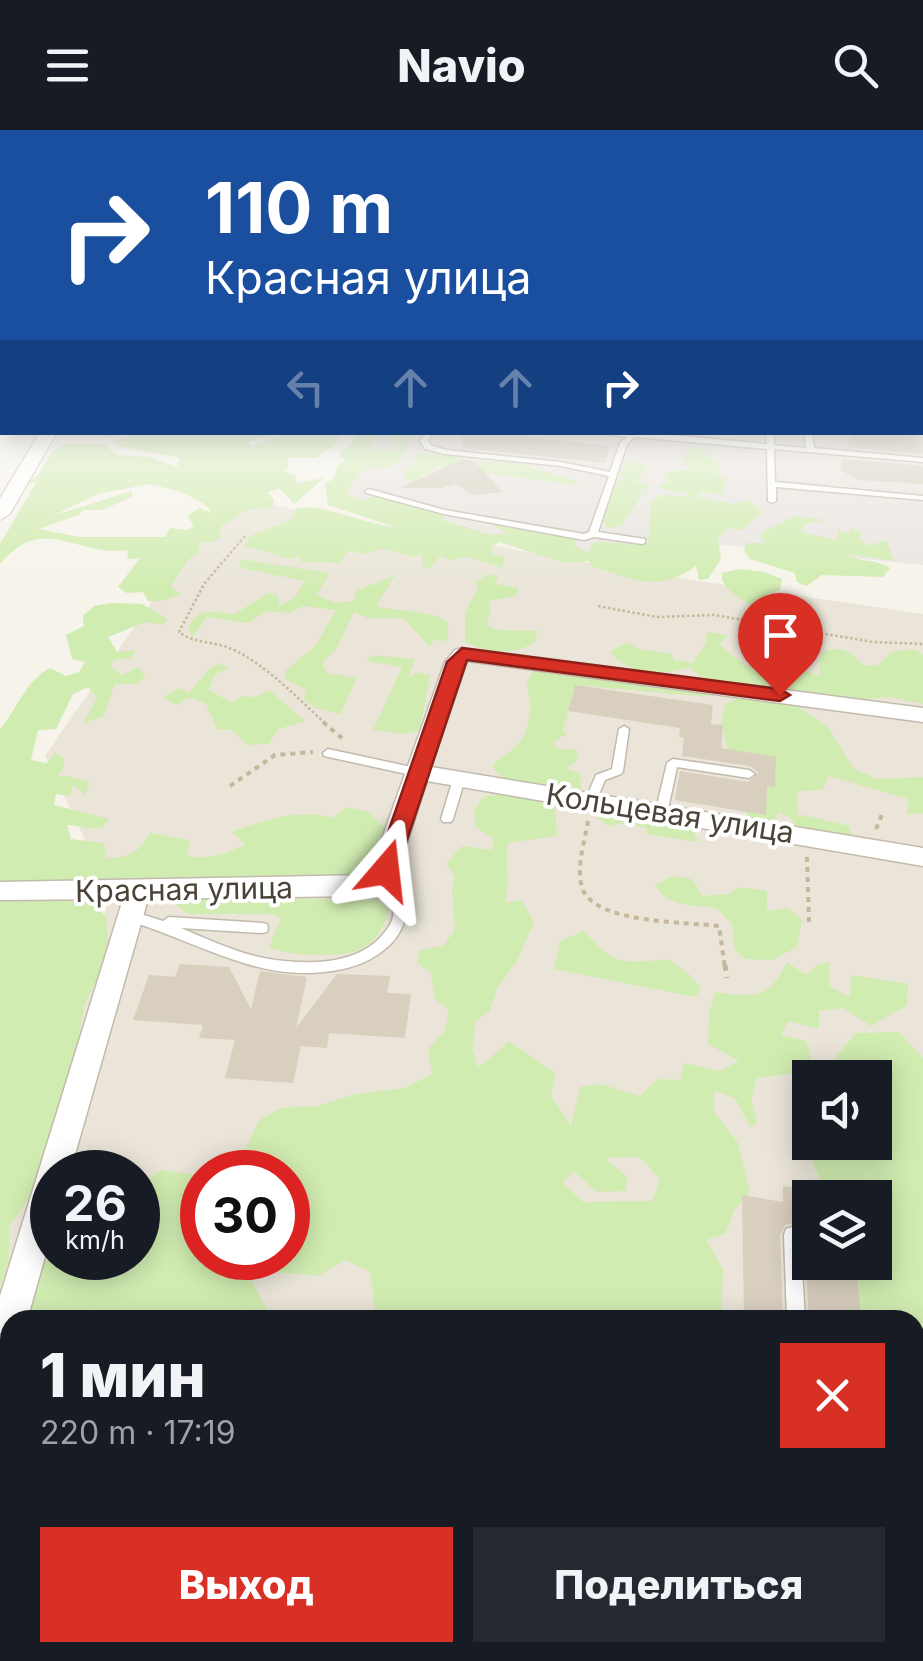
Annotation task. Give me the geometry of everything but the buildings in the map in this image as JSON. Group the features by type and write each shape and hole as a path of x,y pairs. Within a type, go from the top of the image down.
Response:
{"street":[{"path":"0,514 40,447"},
{"path":"378,882 386,870 416,772 462,654 923,714"},
{"name":"Кольцевая улица","path":"416,772 923,857"},
{"name":"Красная улица","path":"0,891 142,910 361,888 378,882"},
{"path":"62,1150 142,910"},
{"path":"13,1310 30,1253"}],"lane":[{"path":"430,447 561,464 613,475"},
{"path":"593,534 623,447"},
{"path":"771,447 772,501"},
{"path":"777,447 923,460"},
{"path":"772,484 923,498"},
{"path":"369,492 444,512 572,536 593,534 642,542"},
{"path":"591,801 600,778 616,771 624,728"},
{"path":"328,753 416,772"},
{"path":"661,814 673,763 749,774"},
{"path":"446,819 459,780"},
{"path":"142,910 256,962 344,964 383,944 396,927 400,912 396,898 378,882"},
{"path":"142,910 262,928"},
{"path":"794,1280 796,1310"}],"path":[{"path":"245,536 204,584 179,632 188,640 230,648 280,682 368,762"},
{"path":"598,606 657,616 714,615 873,642 923,644"},
{"path":"230,786 275,755 328,753"},
{"path":"591,801 580,870 584,893 607,912 719,926 727,978"},
{"path":"806,837 810,924"}],"shaded area":[{"path":"367,447 923,447 923,565 686,541 607,565 332,492"},
{"path":"250,501 638,572 923,614 923,1310 0,1310 0,1245 111,893 45,756 208,520"}],"green space":[{"path":"60,447 108,447 118,455 150,457 177,467 180,458 125,447 332,447 317,458 287,458 289,467 284,472 297,476 296,483 324,478 294,504 280,489 267,492 274,500 272,508 248,510 220,527 221,537 198,543 200,552 188,560 170,587 181,594 163,601 148,601 143,592 127,593 118,587 140,558 128,559 127,550 109,551 46,538 16,549 0,564 0,544 36,483 28,483 39,474 53,451","holes":["150,484 192,497 212,513 199,508 187,516 194,526 187,530 170,528 165,537 80,537 38,529 79,515 83,510 102,510 132,497 132,491 52,516 98,494"]},
{"path":"347,447 394,451 406,447 399,461 389,466 369,466 359,474 347,493 362,500 373,496 445,515 443,520 488,534 509,534 484,521 575,539 575,546 589,553 591,544 598,542 648,543 651,502 661,495 686,496 685,492 668,491 657,485 668,482 664,476 670,471 688,470 683,456 691,452 689,448 700,447 722,467 715,473 726,480 722,495 701,492 698,497 734,504 749,500 762,512 743,530 728,528 718,538 721,559 708,579 699,580 696,566 669,580 645,581 591,566 589,561 564,563 499,542 492,547 492,554 505,557 502,568 469,557 449,560 440,556 432,567 424,568 421,553 414,557 383,549 363,554 349,550 339,563 302,562 298,556 291,559 244,546 251,535 291,520 296,508 320,509 398,528 328,505 325,484 333,479 338,464 347,461 340,458 339,452"},
{"path":"439,453 479,462 516,463 580,482 576,485 432,465 438,468 419,477 417,487 406,479 403,470 416,463 416,454"},
{"path":"629,461 647,470 635,481 650,485 648,490 638,489 643,493 622,525 608,528 602,520 614,488 622,488 615,485 626,478 618,475"},
{"path":"795,516 826,520 805,524 801,532 837,540 837,529 849,534 850,528 862,532 860,539 868,546 886,540 894,561 846,554 890,568 883,577 822,575 806,586 797,582 795,573 750,559 744,551 747,543 767,543 760,538 761,533"},
{"path":"240,559 330,573 316,595 336,603 354,601 356,591 395,575 376,606 439,617 447,621 449,634 446,641 434,640 430,647 403,618 367,618 354,612 336,649 322,663 327,673 357,678 340,714 318,709 304,700 306,690 285,679 285,671 316,645 336,610 303,606 290,613 267,611 248,623 207,617 192,637 188,629 201,614 233,615 268,593 277,595 280,606 295,597 305,581 240,568"},
{"path":"739,569 782,579 780,590 767,594 767,608 742,600 722,581 722,573"},
{"path":"489,574 498,576 495,584 518,588 516,596 488,601 491,610 486,625 498,630 538,631 534,643 500,652 465,642 465,613 479,586 474,583"},
{"path":"142,604 168,619 163,625 146,622 108,637 117,652 136,650 130,658 114,660 111,668 122,675 138,667 146,675 137,684 115,684 103,717 83,723 97,698 88,687 73,694 56,729 38,730 31,760 47,763 55,753 63,757 64,767 57,777 90,782 85,795 73,784 70,796 56,794 54,805 109,819 101,829 67,825 71,839 104,843 106,858 114,858 137,850 150,833 190,840 187,856 210,857 245,844 232,832 294,815 333,818 347,807 368,812 384,827 369,864 345,877 0,883 0,729 42,673 50,668 66,676 79,672 85,662 72,659 66,635 84,626 83,616 94,606"},
{"path":"707,632 728,635 719,645 747,666 770,661 819,675 821,653 829,650 845,651 866,666 878,665 892,652 914,649 923,655 923,704 889,697 865,699 704,679 689,667 646,672 627,666 610,652 627,642 638,649 672,654 674,660 693,663 706,643"},
{"path":"371,655 415,659 408,678 418,672 430,676 420,730 406,734 373,730 402,667 366,661"},
{"path":"220,663 228,669 215,674 209,690 232,703 242,696 255,697 269,690 305,721 278,729 269,744 248,745 232,730 217,729 206,704 189,697 177,705 163,698 178,688 189,693 210,668"},
{"path":"536,667 714,692 709,697 575,685 563,729 567,735 553,741 558,749 578,750 576,762 566,768 580,774 581,790 545,791 509,781 492,767 516,746 525,732 530,707 526,683"},
{"path":"740,698 795,705 827,726 854,769 877,779 923,777 923,813 907,815 908,799 829,776 822,790 798,791 798,814 849,826 852,838 799,832 791,818 779,813 769,826 749,822 746,812 767,786 775,786 776,757 728,750 721,722 725,704"},
{"path":"507,794 555,806 557,836 508,843 505,903 522,900 534,923 516,962 497,989 489,1012 476,1021 472,1048 478,1068 509,1041 555,1073 551,1096 571,1126 580,1087 601,1084 640,1096 658,1079 680,1080 684,1063 720,1071 739,1061 708,1044 709,1014 715,992 758,994 773,984 787,962 806,975 817,965 829,962 829,986 850,997 851,975 908,984 907,1005 871,1026 843,1008 819,1011 819,1029 788,1021 781,1035 806,1041 811,1060 792,1060 792,1074 757,1078 751,1100 757,1121 751,1128 735,1098 714,1091 714,1112 738,1143 750,1193 735,1209 725,1234 706,1240 723,1269 721,1310 375,1310 370,1272 345,1260 318,1276 310,1275 310,1150 245,1150 259,1120 281,1108 318,1106 356,1094 405,1088 432,1074 428,1049 445,1030 449,1010 435,999 431,973 417,963 419,950 443,946 455,930 455,877 446,864 462,846 491,850 494,839 476,827 474,810 485,796","holes":["640,1157 660,1180 652,1201 583,1202 562,1182 575,1172 596,1192 626,1191 627,1177 605,1158"]},
{"path":"602,812 655,818 693,828 698,842 646,834 647,828 626,822 608,826 596,816"},
{"path":"673,876 692,879 702,896 729,894 738,887 767,891 767,911 788,908 802,920 797,947 773,960 744,959 734,949 732,924 716,908 674,902 655,885"},
{"path":"51,896 93,900 106,917 109,954 84,1006 74,1065 47,1150 30,1150 30,1197 9,1227 9,1260 0,1287 0,898"},
{"path":"181,897 377,900 389,909 380,931 363,948 316,955 269,947 281,918 271,914 189,914 177,906"},
{"path":"584,931 604,951 620,960 668,959 689,974 701,989 695,997 554,969 560,941"},
{"path":"899,1032 923,1058 923,1310 860,1310 857,1280 892,1280 892,1180 820,1180 813,1160 892,1160 892,1060 836,1060 856,1033"},
{"path":"161,1170 180,1173 180,1280 252,1280 267,1310 28,1310 38,1280 160,1280"}],"route":[{"path":"386,870 416,772 462,654 780,695"}]}
